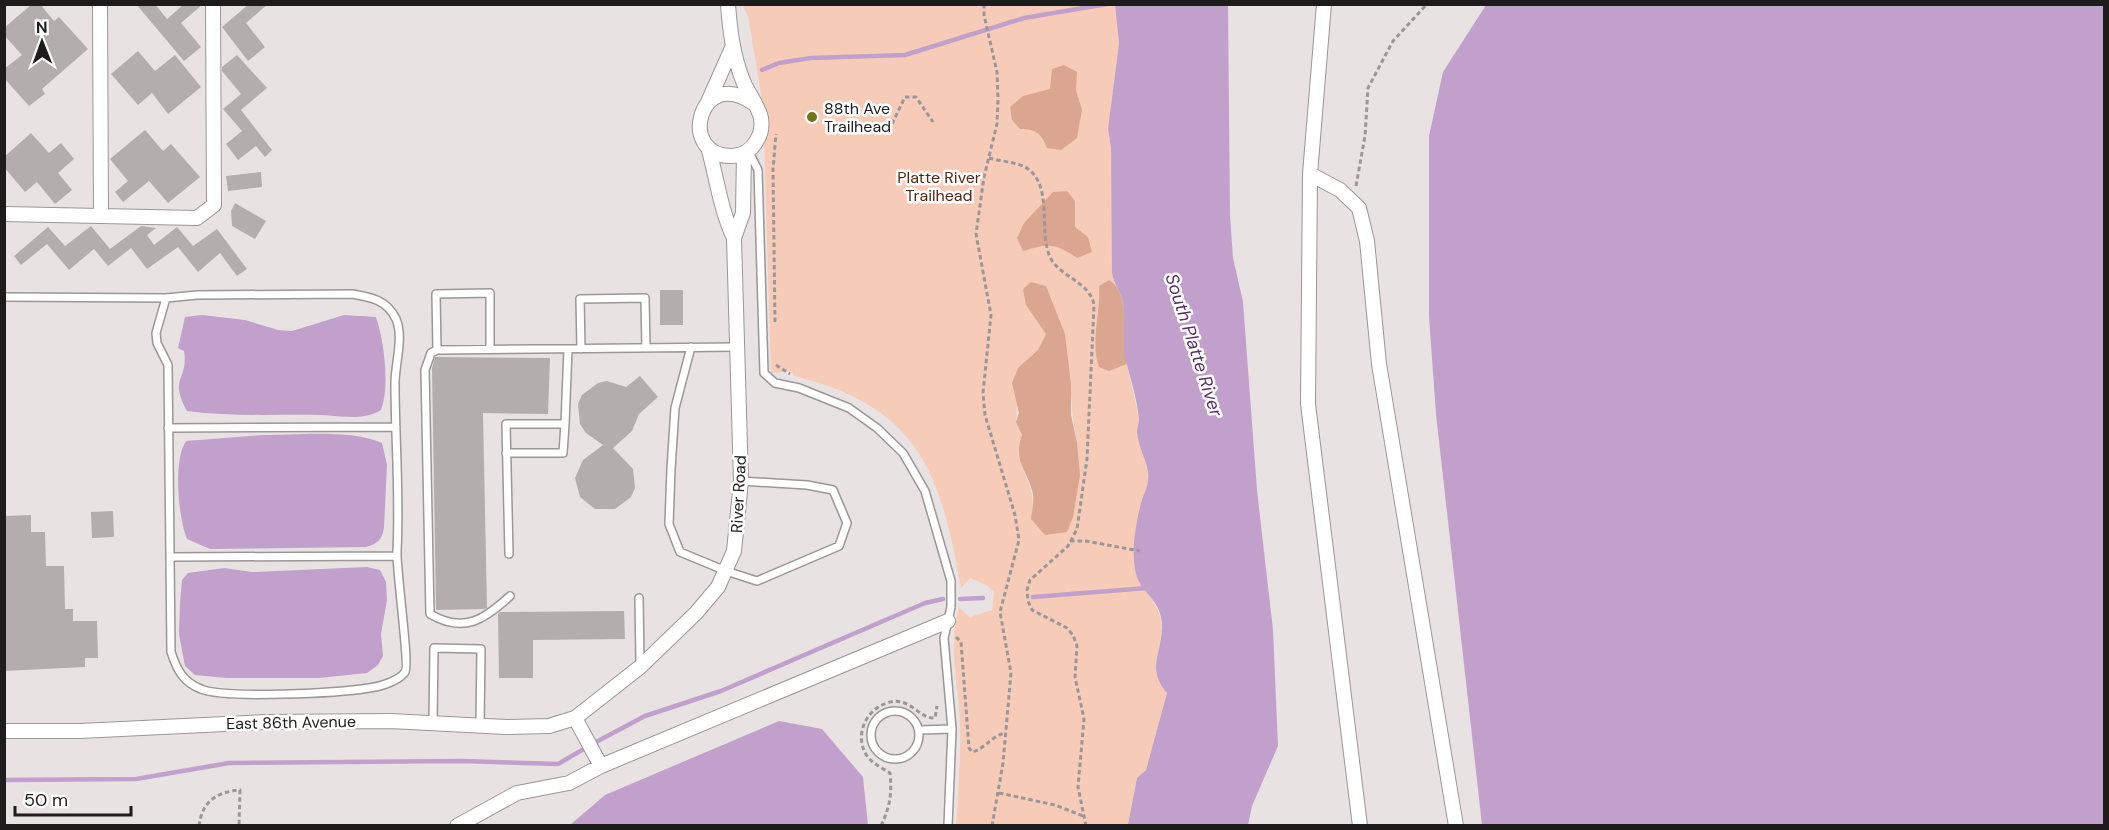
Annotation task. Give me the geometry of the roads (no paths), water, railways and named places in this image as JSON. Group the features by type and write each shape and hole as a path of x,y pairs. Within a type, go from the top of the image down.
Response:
{"street":[{"path":"100,4 101,216"},
{"path":"4,214 197,218 214,205 213,4"},
{"path":"728,4 732,48 761,119 761,129 758,139 746,152 725,156 708,147 701,136 699,125 701,112 708,102 732,48"},
{"path":"1324,4 1310,174 1308,404 1360,825"},
{"path":"708,102 718,95 731,93 743,96 753,103"},
{"name":"River Road","path":"708,147 719,183 723,215 734,238"},
{"name":"River Road","path":"578,724 696,613 718,586 726,572 737,535 741,481 734,238 743,213 746,152"},
{"path":"1310,174 1340,190 1359,208 1367,241 1379,364 1456,825"},
{"path":"457,825 518,793 569,783 601,766 949,614"},
{"name":"East 86th Avenue","path":"4,731 91,730 266,722 434,722 549,726 578,724"},
{"path":"578,724 601,766"}],"lane":[{"path":"746,152 758,170 764,374 775,383 799,388 849,408 877,428 903,453 925,491 951,588 944,638 952,729 948,825"},
{"path":"437,350 436,294 490,293 490,349"},
{"path":"4,297 166,298 352,294 373,297 389,307 397,322 396,427 400,486 397,556 401,625 408,665 405,673 395,680 371,688 258,693 203,690 187,682 177,671 171,652 169,627 171,557 168,365 157,343 156,333 166,298"},
{"path":"581,349 580,299 645,298 646,348"},
{"path":"691,347 675,408 669,524 680,552 726,572 757,581 839,546 847,523 833,490 807,485 741,481"},
{"path":"510,596 482,620 471,623 439,619 430,614 425,370 431,352 490,349 738,347"},
{"path":"506,453 563,453 568,349"},
{"path":"509,554 506,424 565,424"},
{"path":"168,428 396,427"},
{"path":"171,557 397,556"},
{"path":"639,598 640,666"},
{"path":"434,722 434,648 481,649 480,725"},
{"path":"887,712 903,712 910,716 919,730 920,737 915,750 902,759 885,758 873,747 871,739 874,722 887,712"},
{"path":"919,730 952,729"}],"water":[{"name":"South Platte River","path":"1115,5 1228,5 1230,215 1233,258 1243,302 1257,490 1273,630 1278,746 1252,806 1248,825 1128,825 1137,778 1146,770 1167,693 1160,684 1156,665 1161,638 1161,617 1136,574 1135,532 1148,472 1138,437 1138,411 1125,357 1123,303 1112,273 1111,148 1108,129 1119,43"},
{"path":"1486,5 2104,5 2104,825 1482,825 1436,414 1429,317 1429,136 1443,72"},
{"path":"202,315 245,320 278,330 292,331 344,315 376,317 385,363 385,389 381,410 367,416 352,417 238,415 187,411 179,391 185,361 184,351 178,348 185,317"},
{"path":"340,434 382,443 387,465 384,528 378,541 366,547 210,549 187,539 181,517 178,489 179,461 186,441 263,435"},
{"path":"367,567 380,570 386,582 387,600 381,634 383,656 378,665 367,673 319,678 226,678 195,675 185,666 179,634 180,603 182,580 188,573 224,568 252,572"},
{"path":"779,721 822,729 863,777 868,825 570,825 605,795"}],"waterway":[{"path":"762,70 779,63 811,58 905,55 1024,18 1107,4"},
{"path":"1033,597 1147,588"},
{"path":"960,599 983,598"},
{"path":"596,742 645,716 721,691 925,603 943,599"},
{"path":"4,780 136,779 229,763 461,761 558,764 582,750"}],"place":[{"name":"88th Ave Trailhead","path":"812,117"}],"park label":[{"name":"Platte River Trailhead","path":"939,186"}]}
